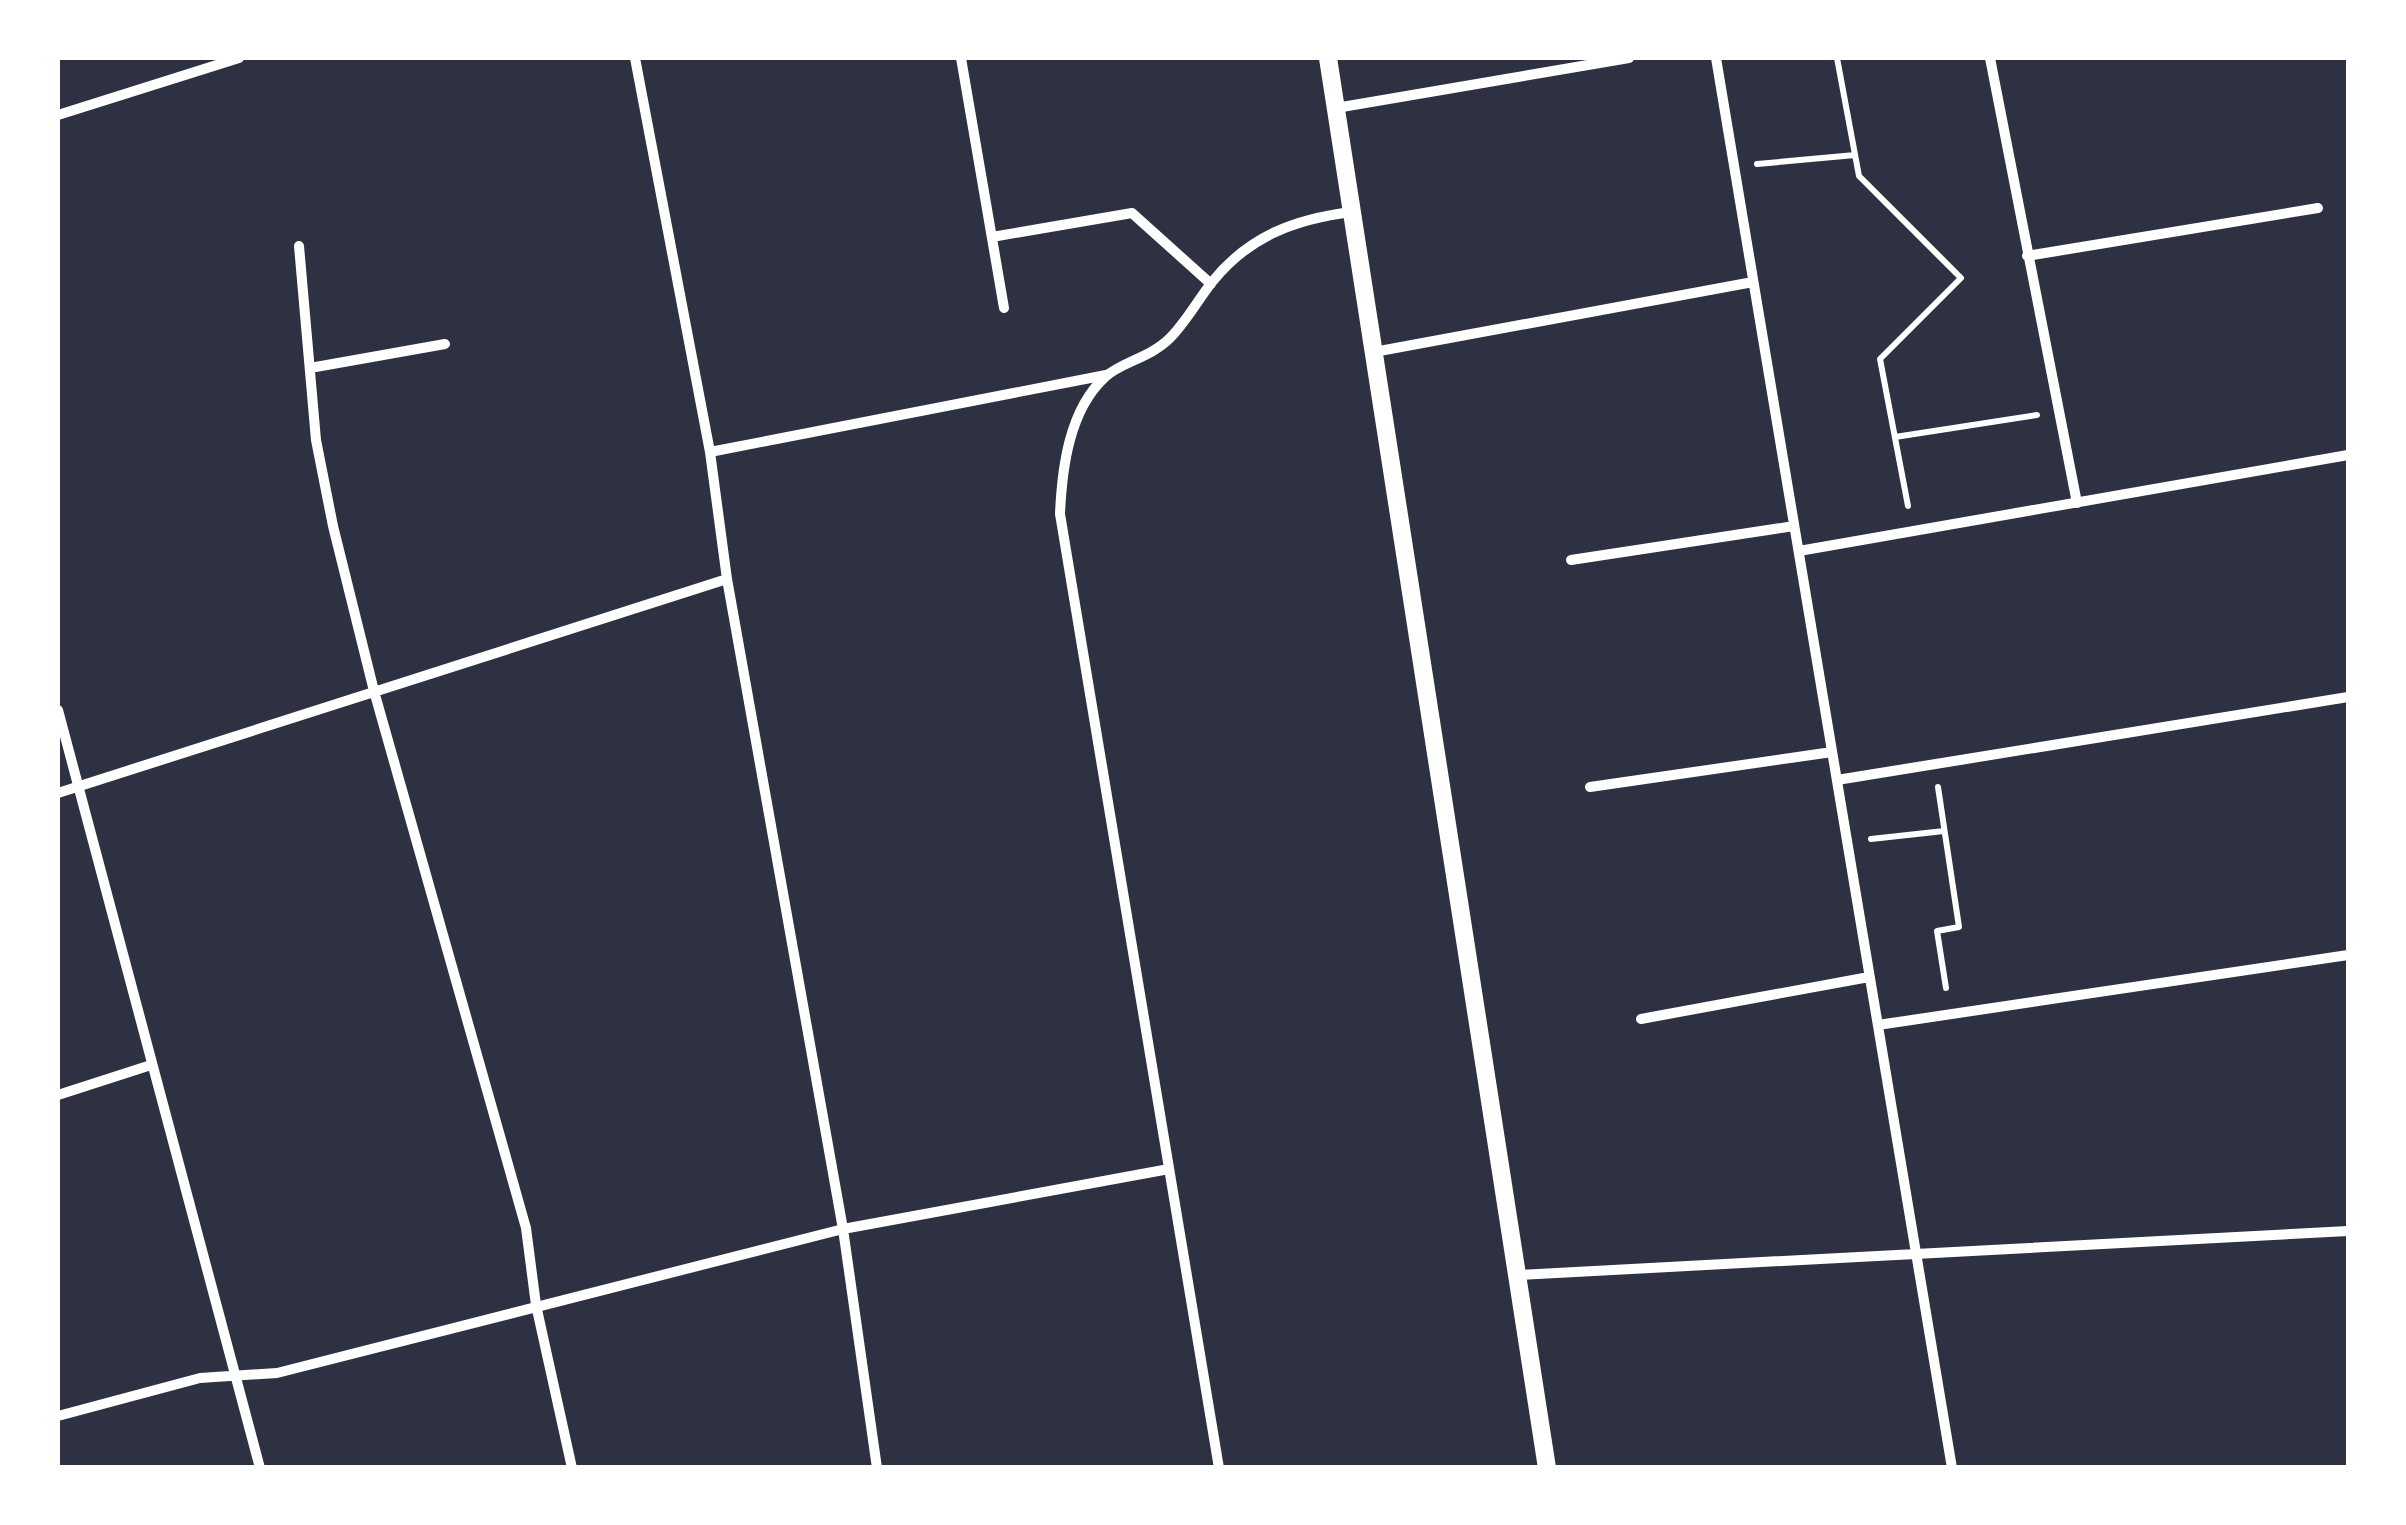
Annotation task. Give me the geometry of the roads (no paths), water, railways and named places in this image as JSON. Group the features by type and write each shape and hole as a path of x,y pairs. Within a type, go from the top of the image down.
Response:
{"street":[{"path":"58,115 239,58"},
{"path":"635,58 710,452 727,579 844,1229 877,1468"},
{"path":"961,58 1004,308"},
{"path":"1328,58 1547,1468"},
{"path":"1336,108 1629,58"},
{"path":"1716,58 1952,1468"},
{"path":"1990,58 2076,503"},
{"path":"2027,256 2318,208"},
{"path":"710,452 1107,375 1142,360 1171,337 1235,255 1263,236 1310,217 1352,212"},
{"path":"992,237 1132,213 1211,284"},
{"path":"299,246 316,440 374,691 526,1228 536,1304 572,1468"},
{"path":"1374,352 1753,282"},
{"path":"310,368 444,344"},
{"path":"1107,375 1086,399 1062,466 1060,514 1220,1468"},
{"path":"1798,551 2348,455"},
{"path":"1571,560 1794,526"},
{"path":"58,794 727,579"},
{"path":"1837,780 2348,697"},
{"path":"58,710 260,1468"},
{"path":"1590,787 1832,752"},
{"path":"1878,1026 2348,955"},
{"path":"1641,1019 1870,977"},
{"path":"58,1095 150,1065"},
{"path":"58,1416 200,1378 277,1373 536,1304 844,1229 1169,1169"},
{"path":"1518,1276 2348,1231"}]}
